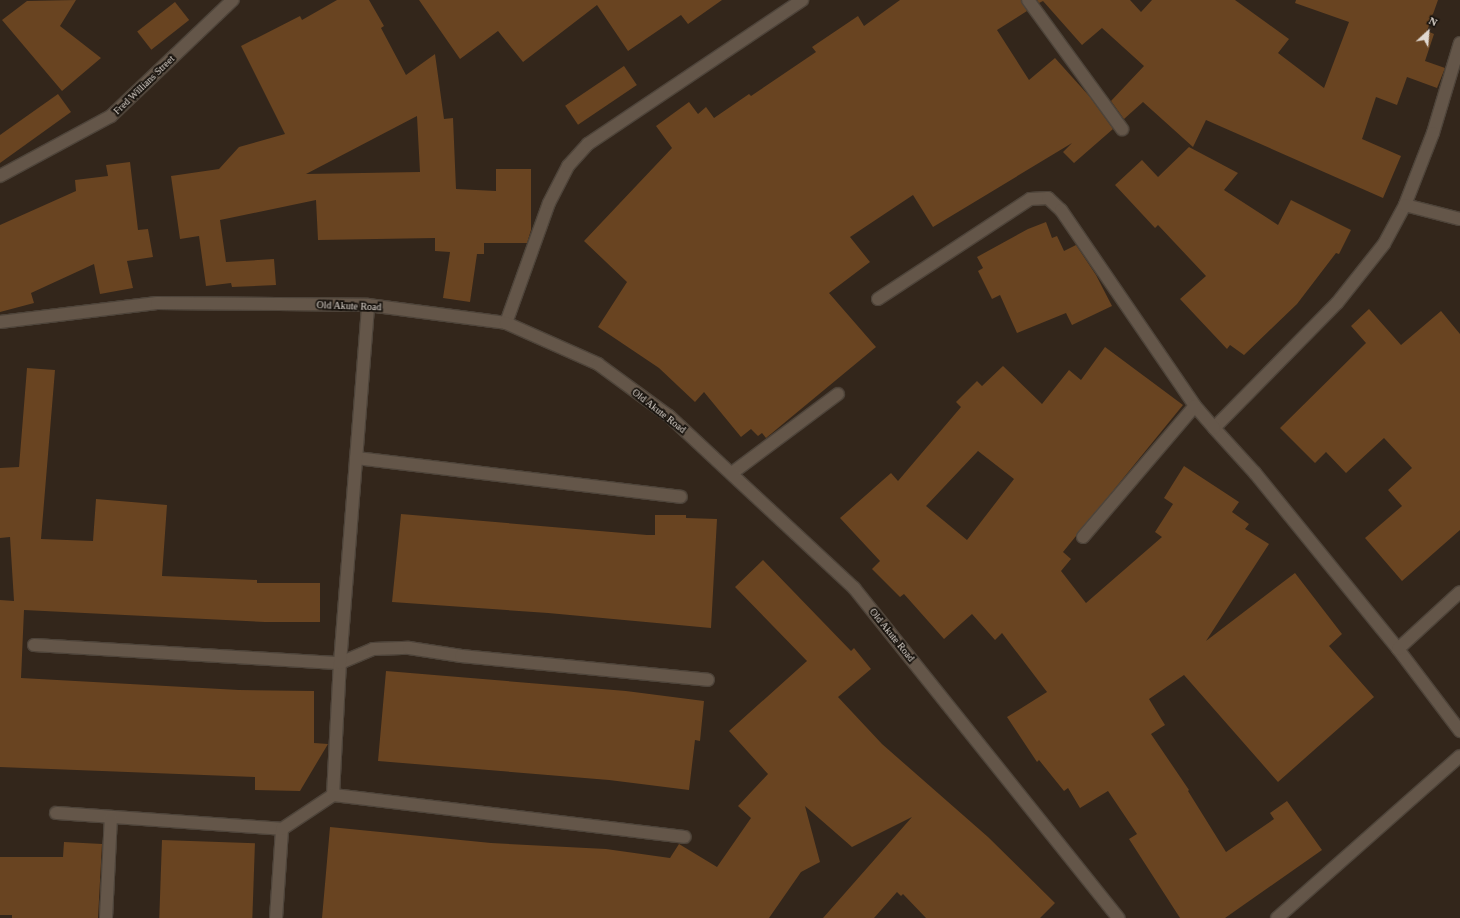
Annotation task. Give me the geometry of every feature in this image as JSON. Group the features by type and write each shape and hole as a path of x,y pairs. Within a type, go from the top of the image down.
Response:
{"street":[{"name":"Fred Willians Street","path":"0,176 111,116 233,0"},
{"path":"506,323 549,203 568,166 588,144 802,0"},
{"path":"1028,0 1122,129"},
{"path":"1214,428 1337,304 1384,244 1405,205 1433,133 1460,43"},
{"path":"878,299 1030,199 1048,198 1061,210 1195,406 1255,473 1398,649 1460,731"},
{"path":"1405,205 1460,218"},
{"name":"Old Akute Road","path":"0,322 157,303 368,305 506,323 598,364 669,416 854,588 1118,918"},
{"path":"333,795 340,663 368,305"},
{"path":"732,473 838,394"},
{"path":"1083,537 1195,406"},
{"path":"356,458 681,497"},
{"path":"1398,649 1460,592"},
{"path":"34,645 340,663 373,649 410,648 461,656 708,680"},
{"path":"1277,918 1460,756"},
{"path":"56,813 282,829 333,795 685,837"},
{"path":"106,918 111,817"},
{"path":"276,918 282,829"}],"building":[{"path":"76,0 60,26 101,58 62,91 2,20 27,1"},
{"path":"337,0 369,0 384,26 381,28 406,75 435,54 444,119 453,118 456,189 496,191 496,169 531,169 531,230 527,243 484,243 484,254 477,254 470,302 443,298 450,252 435,251 435,238 318,240 316,200 220,220 226,262 274,259 276,285 232,287 231,283 206,286 199,236 180,239 171,176 219,169 239,147 285,134 241,46 300,16 302,20","holes":["417,116 420,172 306,174"]},
{"path":"419,0 722,0 688,24 681,15 628,51 597,5 523,62 498,31 460,59"},
{"path":"900,0 1021,0 1027,11 997,30 1029,80 1055,58 1090,97 1113,129 1074,163 1063,152 1072,143 933,227 913,195 850,237 870,262 829,293 876,347 766,438 762,433 758,436 751,429 741,437 704,392 695,402 659,368 598,327 627,282 584,241 672,148 656,126 689,102 698,114 706,107 714,118 749,94 751,96 816,52 812,47 858,16 864,26"},
{"path":"1037,0 1130,0 1141,12 1152,0 1235,0 1289,39 1278,53 1324,88 1349,22 1295,3 1296,0 1438,0 1427,31 1434,34 1425,61 1445,68 1437,88 1407,77 1397,105 1376,97 1362,139 1401,156 1383,198 1206,120 1193,147 1143,102 1124,119 1111,101 1144,66 1102,28 1082,45 1043,1 1039,3"},
{"path":"175,2 189,20 151,50 137,32"},
{"path":"624,66 637,85 578,125 565,106"},
{"path":"58,94 71,112 0,163 0,135"},
{"path":"1189,147 1238,173 1224,190 1278,225 1291,200 1351,230 1339,254 1336,253 1297,304 1244,355 1230,345 1227,349 1180,299 1206,276 1158,225 1155,228 1115,185 1142,160 1158,177"},
{"path":"130,162 138,230 148,229 153,257 127,261 133,288 100,294 94,264 31,293 34,303 0,312 0,225 76,191 75,180 108,176 106,165"},
{"path":"1046,222 1052,238 1057,236 1064,251 1076,245 1096,275 1112,306 1072,325 1066,313 1017,333 1000,295 992,299 978,271 983,268 977,257 1028,229"},
{"path":"1369,309 1401,345 1441,311 1460,334 1460,530 1402,581 1365,538 1402,506 1388,490 1412,468 1384,438 1346,473 1326,452 1315,463 1280,428 1366,343 1351,326"},
{"path":"1105,347 1183,405 1063,552 1071,559 1061,571 1086,603 1162,537 1155,532 1173,504 1164,498 1184,466 1239,502 1232,512 1249,524 1245,529 1269,544 1206,641 1295,573 1342,634 1329,646 1374,697 1278,782 1184,675 1149,699 1165,725 1151,734 1189,790 1188,791 1226,852 1274,819 1270,813 1287,801 1322,850 1225,918 1180,918 1129,839 1137,834 1108,791 1080,808 1068,788 1064,791 1039,760 1037,762 1007,717 1047,692 1002,633 995,640 972,614 944,639 904,594 900,597 872,569 880,561 840,518 891,473 898,481 961,407 956,402 977,381 982,386 1003,366 1042,404 1069,370 1081,380","holes":["978,451 1014,479 967,540 926,506"]},
{"path":"27,368 55,370 41,539 93,541 96,499 167,505 162,576 257,580 257,583 320,583 320,622 265,622 24,610 21,678 239,690 314,691 314,743 328,744 300,791 255,790 255,777 0,767 0,600 14,601 10,537 0,538 0,468 19,467"},
{"path":"401,514 647,535 655,535 655,515 686,515 686,518 717,519 711,628 548,613 392,602"},
{"path":"763,560 851,651 854,648 871,669 838,697 882,744 988,837 1055,903 1040,918 926,918 903,894 901,896 897,892 874,918 823,918 912,817 852,847 805,806 820,862 801,872 769,918 322,918 330,827 491,843 606,849 670,858 679,844 717,867 751,818 738,806 768,774 729,731 807,661 735,587"},
{"path":"386,671 626,691 704,701 700,741 695,740 689,790 609,780 378,761"},
{"path":"162,840 255,843 252,918 159,918"},
{"path":"64,842 102,844 98,918 12,918 12,915 0,915 0,857 63,857"}]}
